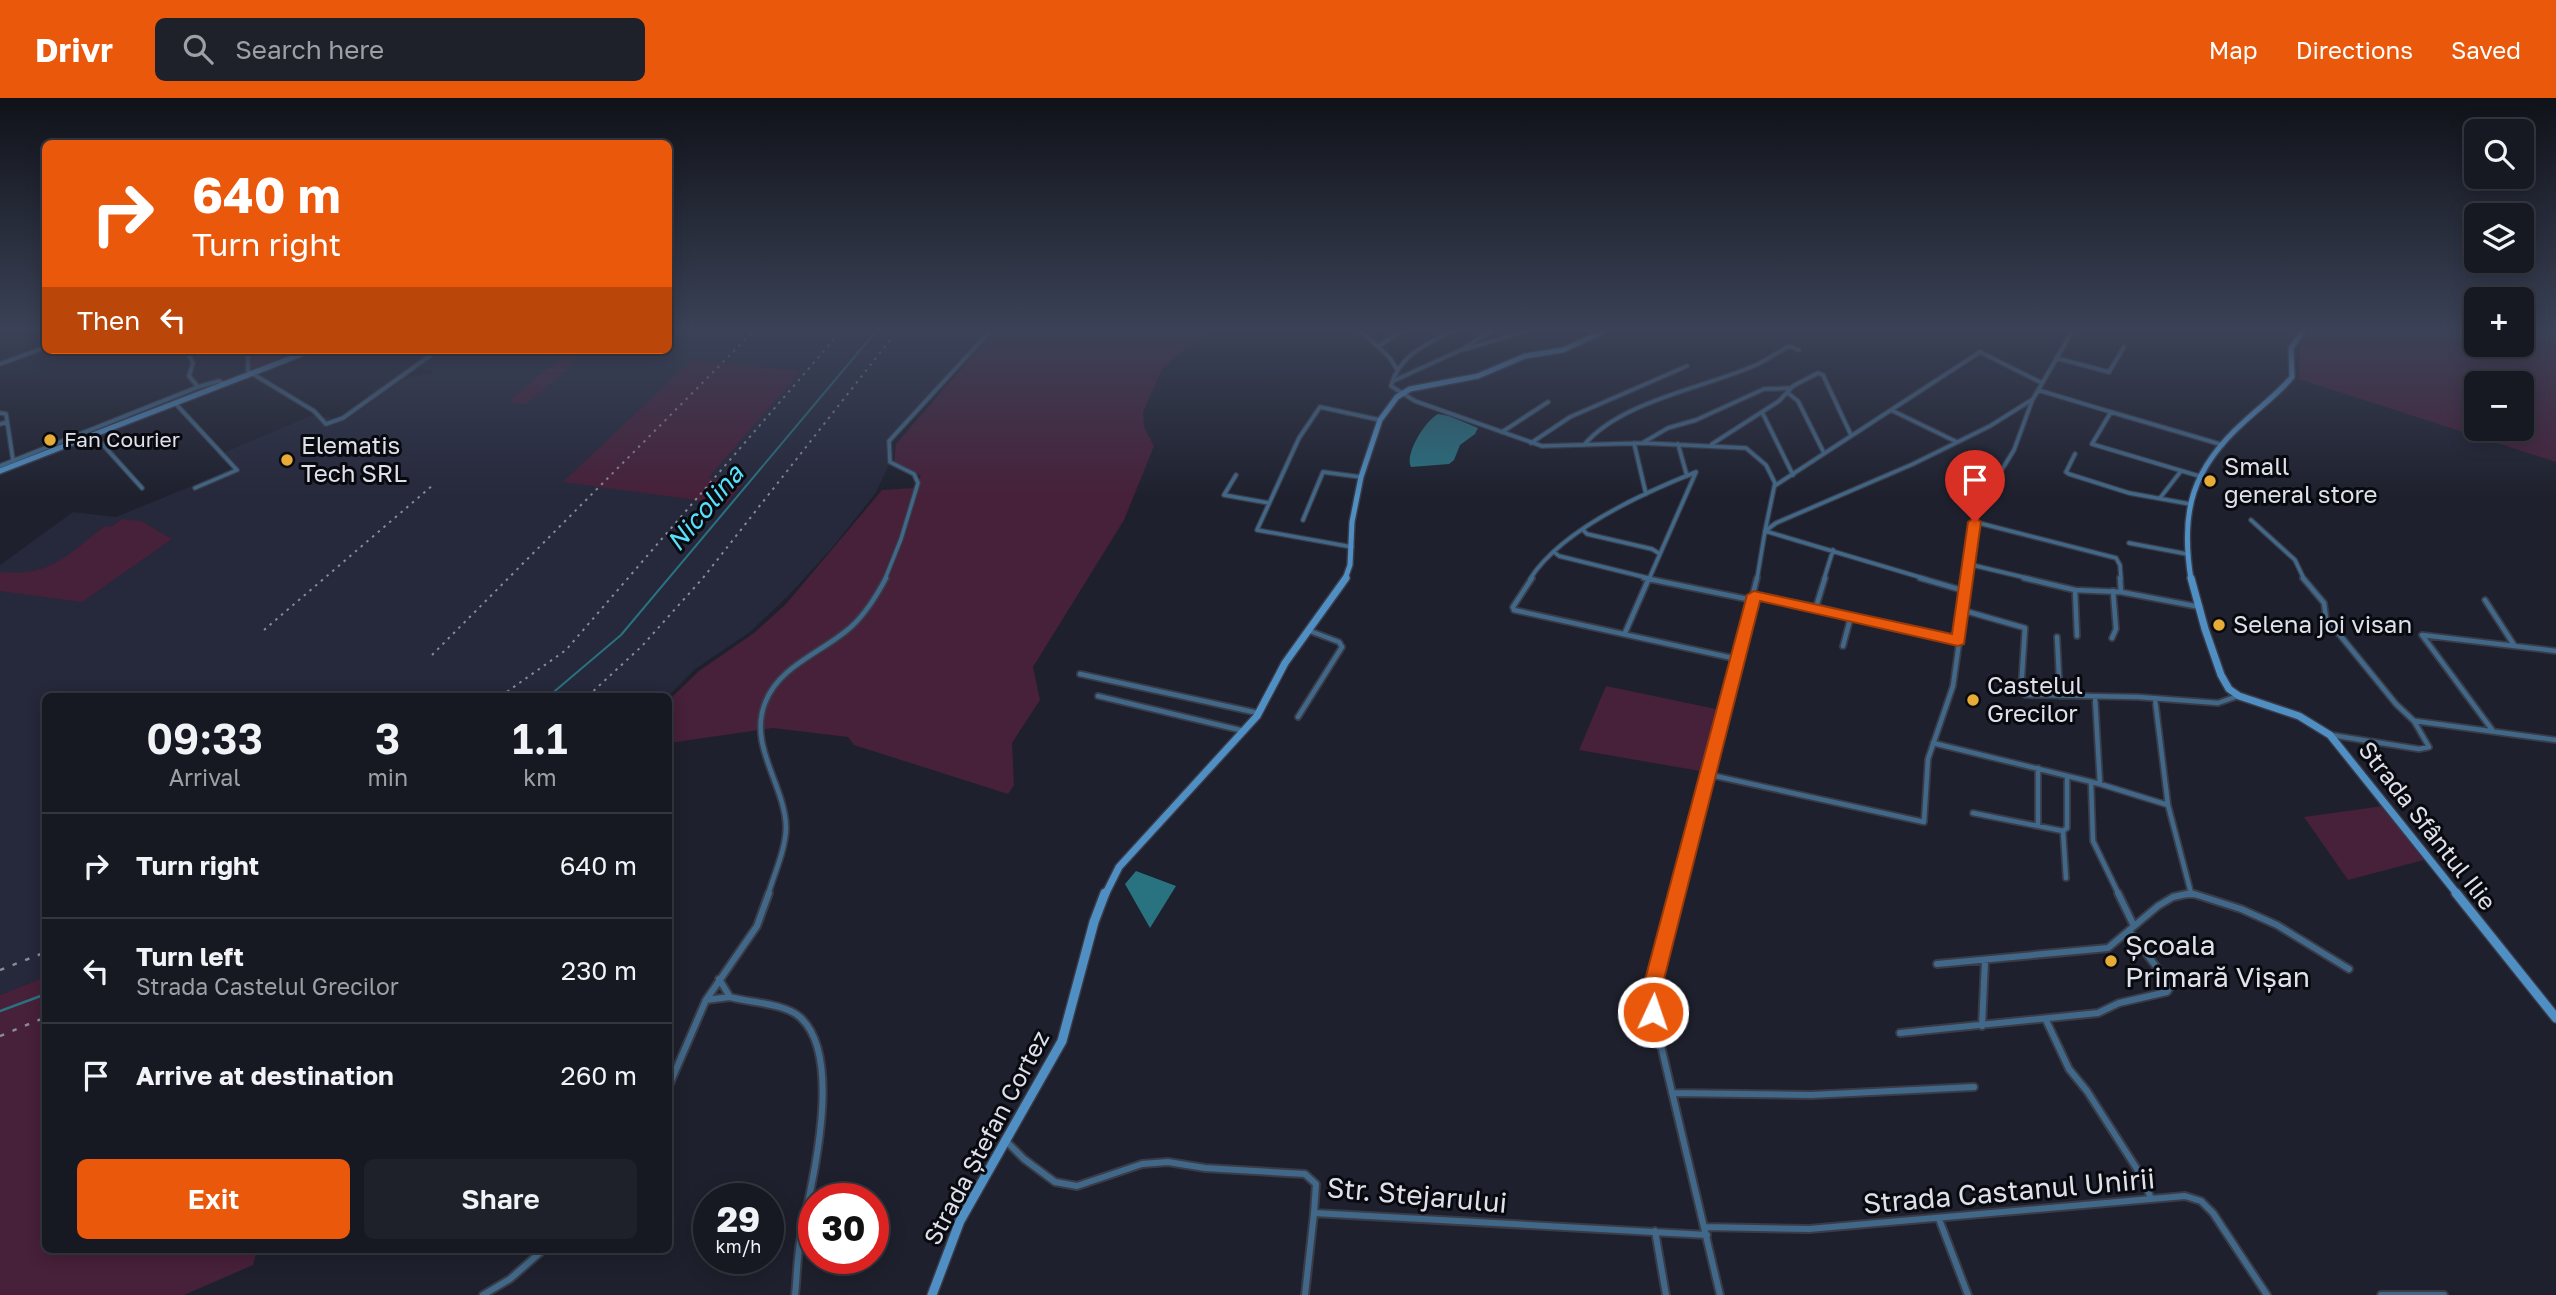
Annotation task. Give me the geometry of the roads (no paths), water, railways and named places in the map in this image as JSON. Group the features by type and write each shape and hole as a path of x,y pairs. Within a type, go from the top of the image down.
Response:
{"street":[{"path":"0,468 13,460 201,386"},
{"path":"0,468 95,436 218,386"},
{"path":"272,386 314,411 326,424 343,418 388,386"},
{"path":"672,1079 706,1000 761,916 786,831 781,796 764,755 760,716 763,706 774,688 799,663 853,625 888,573 918,483 914,474 890,462 890,440 940,386"},
{"path":"1391,386 1401,394 1530,444 1549,447 1634,443 1742,447 1752,451 1766,465 1776,485 1753,598 1651,991 1653,1012 1720,1295"},
{"path":"1401,394 1426,386"},
{"path":"1530,444 1570,417 1641,386"},
{"path":"1584,445 1594,434 1669,397 1699,386"},
{"path":"1712,445 1797,386"},
{"path":"1828,386 1851,435"},
{"path":"1776,485 1928,386"},
{"path":"1706,774 1924,822 1928,759 1953,685 1975,522 1989,486 2014,450 2040,386"},
{"path":"1962,610 2025,628 2022,692 2031,696 2095,696 2218,704 2239,696 2226,685 2200,607 2185,540 2190,504 2199,475 2223,444 2285,386"},
{"path":"1643,443 1668,428 1696,420 1764,389 1789,391 1798,401 1824,453"},
{"path":"2038,390 2223,444"},
{"name":"Strada Ștefan Cortez","path":"932,1295 960,1221 1062,1041 1094,922 1110,881 1119,867 1245,731 1259,713 1285,663 1344,584 1348,575 1352,522 1361,477 1380,420 1401,394"},
{"path":"1765,531 1776,523 1913,464 1990,426 2033,399"},
{"path":"1501,433 1548,402"},
{"path":"74,443 176,403"},
{"path":"176,403 237,470 195,488"},
{"path":"1352,547 1257,530 1299,438 1320,408 1328,407 1380,420"},
{"path":"1890,410 1957,442"},
{"path":"1762,412 1793,475"},
{"path":"2110,412 2092,444 2199,475"},
{"path":"0,413 6,414 13,460"},
{"path":"0,424 7,422"},
{"path":"95,436 142,488"},
{"path":"1634,443 1646,494"},
{"path":"1678,444 1687,476"},
{"path":"2074,454 2066,472 2069,474 2160,499 2190,504"},
{"path":"2160,499 2181,471"},
{"path":"1303,520 1324,472 1361,477"},
{"path":"1625,633 1696,472 1646,494 1564,542 1527,582 1514,610 1737,659"},
{"path":"1236,475 1224,495 1269,503"},
{"path":"2251,520 2295,560 2304,579 2324,603 2326,618 2396,704 2414,721 2429,747 2419,749 2330,735"},
{"path":"1975,522 2116,558 2120,565 2121,592"},
{"path":"1583,530 1587,534 1652,549 1660,554"},
{"path":"1765,531 1965,591"},
{"path":"2129,543 2187,554"},
{"path":"1816,607 1833,550"},
{"path":"1554,552 1559,556 1650,579 1816,607 1958,641"},
{"path":"1968,564 2075,590 2121,592 2200,607"},
{"path":"2075,590 2077,636"},
{"path":"2112,639 2116,629 2113,591"},
{"path":"2485,600 2514,646"},
{"path":"1843,646 1852,616"},
{"path":"1298,717 1342,647 1339,642 1310,631"},
{"path":"2493,732 2422,635 2556,651"},
{"path":"2057,637 2060,696"},
{"path":"1080,674 1259,713"},
{"path":"1098,696 1245,731"},
{"path":"2095,696 2100,784"},
{"name":"Strada Sfântul Ilie","path":"2239,696 2299,716 2330,735 2556,1018"},
{"path":"2155,699 2168,805 2191,893"},
{"path":"2414,721 2556,740"},
{"path":"1933,743 2067,775 2168,805"},
{"path":"2038,768 2038,826"},
{"path":"2066,878 2063,831 2067,828 2067,775"},
{"path":"1900,1033 2098,1013 2119,1003 2167,992 2169,989 2164,976 2133,940 2132,929 2093,841 2091,782"},
{"path":"1973,813 2063,831"},
{"path":"1937,964 2108,948 2158,906 2173,897 2191,893 2241,909 2277,925 2349,969"},
{"path":"1982,1026 1985,961"},
{"path":"719,978 730,997"},
{"path":"706,1000 730,997 798,1015 809,1027 818,1055 823,1107 799,1244 795,1295"},
{"path":"2046,1020 2069,1069 2087,1091 2144,1180 2151,1199"},
{"path":"1672,1093 1811,1095 1974,1087"},
{"name":"Str. Stejarului","path":"1006,1140 1024,1159 1055,1182 1077,1186 1142,1164 1168,1162 1205,1168 1305,1174 1316,1184 1314,1213 1655,1231 1706,1231"},
{"name":"Strada Castanul Unirii","path":"1706,1231 1809,1229 2185,1196 2201,1201 2213,1213 2267,1295"},
{"path":"1305,1295 1314,1213"},
{"path":"1939,1219 1968,1295"},
{"path":"1655,1231 1666,1295"},
{"path":"483,1295 510,1279 540,1253"},
{"path":"2381,1295 2444,1295"}],"water":[{"path":"1438,414 1478,428 1475,434 1460,445 1454,460 1449,464 1411,467 1411,454 1417,438"},
{"path":"1136,871 1176,886 1150,928 1125,884"}],"waterway":[{"name":"Nicolina","path":"553,693 621,635 830,386"},
{"name":"Nicolina","path":"0,1011 42,995"}],"railway":[{"path":"432,655 699,386"},
{"path":"505,693 566,650 794,386"},
{"path":"591,693 642,646 703,578 854,386"},
{"path":"264,630 433,485"},
{"path":"0,970 42,954"},
{"path":"0,1036 42,1019"}],"place":[{"name":"Fan Courier","path":"50,440"},
{"name":"Elematis Tech SRL","path":"287,460"},
{"name":"Small general store","path":"2210,481"},
{"name":"Selena joi visan","path":"2219,625"},
{"name":"Castelul Grecilor","path":"1973,700"},
{"name":"Școala Primară Vișan","path":"2111,961"}]}
